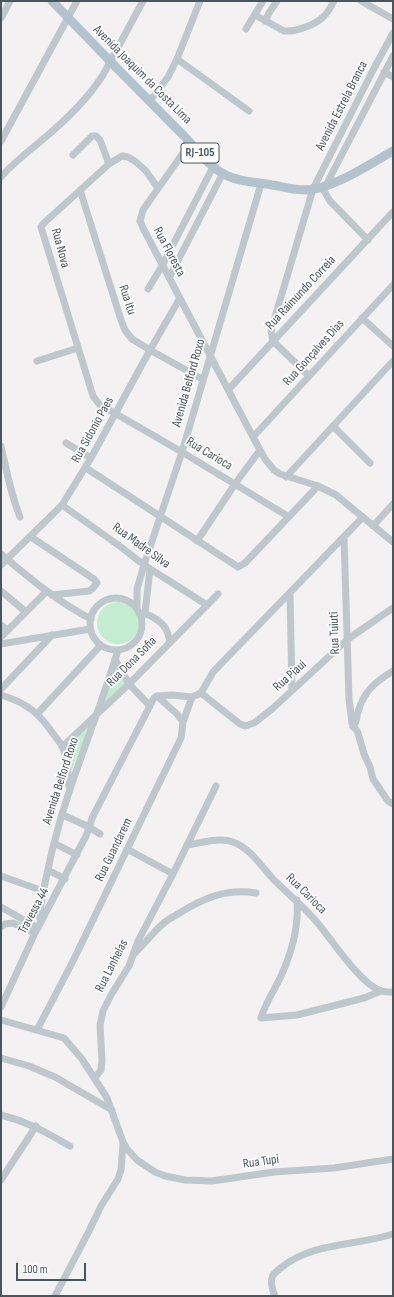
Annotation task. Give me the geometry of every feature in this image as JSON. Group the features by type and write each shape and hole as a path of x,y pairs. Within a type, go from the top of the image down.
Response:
{"main road":[{"name":"Avenida Joaquim da Costa Lima","path":"52,1 213,167 223,173 261,184 304,190 313,189 345,177 393,151"}],"street":[{"path":"1,18 10,1"},
{"path":"1,141 77,1"},
{"path":"1,177 63,122 83,102 103,75 143,1"},
{"path":"150,101 168,77 177,60 200,1"},
{"path":"246,29 263,1"},
{"path":"266,21 269,13 277,1"},
{"path":"255,16 284,31 296,30 317,22 324,17 334,1"},
{"path":"361,1 393,19"},
{"name":"Avenida Estrela Branca","path":"273,341 271,331 313,189 371,74 393,34"},
{"name":"Avenida Estrela Branca","path":"324,186 393,56"},
{"path":"177,60 249,111"},
{"path":"384,72 393,77"},
{"path":"73,155 92,136 96,136 100,140 109,164"},
{"name":"Rua Floresta","path":"190,143 143,210 140,221 162,266 170,278 260,450 274,470 286,477"},
{"name":"Rua Nova","path":"96,402 41,227 109,164 122,156 128,157 136,162 146,171 158,188"},
{"path":"148,289 162,266 213,167"},
{"path":"170,278 223,173"},
{"name":"Avenida Belford Roxo","path":"38,928 43,890 54,843 70,790 118,650 132,645 141,633 142,625 137,589 159,516 182,452 202,379 261,184"},
{"path":"324,186 324,191 330,201 368,240"},
{"name":"Rua Itu","path":"80,190 125,330 132,339 202,379"},
{"name":"Rua Raimundo Correia","path":"228,390 393,212"},
{"name":"Rua Gonçalves Dias","path":"253,437 393,285"},
{"name":"Rua Sidonio Paes","path":"1,565 62,505 92,458 150,350 180,298"},
{"path":"362,318 393,346"},
{"path":"273,341 309,376"},
{"path":"37,361 78,348"},
{"path":"393,361 286,477 318,486 336,495 393,542"},
{"name":"Rua Carioca","path":"96,402 289,517"},
{"path":"332,426 370,463"},
{"path":"66,443 92,458"},
{"path":"1,446 10,486 20,517"},
{"path":"197,541 235,484 260,450"},
{"path":"86,468 237,567 240,567 245,563 318,486"},
{"path":"373,526 393,504"},
{"name":"Rua Madre Silva","path":"62,505 144,565 207,606"},
{"path":"115,660 128,684 150,706 154,698 158,696 172,695 192,697 201,693 213,672 363,517"},
{"path":"1,637 26,612 49,593 88,591 97,583 94,579 31,537"},
{"name":"Rua Tuiuti","path":"344,537 349,699 351,718 353,727 358,733 375,783 382,790 390,803"},
{"path":"1,554 49,593 80,613 91,618"},
{"path":"140,612 150,569"},
{"path":"125,600 137,589"},
{"path":"1,591 26,612"},
{"path":"290,593 292,690"},
{"name":"Rua Dona Sofia","path":"62,747 128,684 218,594"},
{"path":"118,650 101,646 90,629 93,612 103,602 110,599 125,600 140,612 161,624 166,629 170,642"},
{"name":"Rua Piaui","path":"201,693 240,724 245,726 254,723 348,639 393,608"},
{"path":"1,626 7,630"},
{"path":"1,644 90,629"},
{"path":"1,689 52,635"},
{"path":"38,713 101,646"},
{"path":"353,727 368,690 380,679 393,671"},
{"path":"1,696 18,702 38,713 45,721 62,747 66,760 70,790"},
{"path":"158,696 177,714 183,722"},
{"path":"183,722 192,697"},
{"name":"Travessa 44","path":"1,1007 38,928 88,833 93,816 150,706"},
{"name":"Rua Guandarem","path":"37,1030 128,849 177,747 182,734 183,722"},
{"name":"Rua Lanhelas","path":"95,1078 101,1070 100,1025 103,1011 129,966 138,941 188,845 216,786"},
{"path":"63,815 100,834"},
{"name":"Rua Carioca","path":"188,845 218,840 232,842 244,848 315,919 356,971 381,992"},
{"path":"54,843 77,855"},
{"path":"128,849 173,874"},
{"path":"48,870 65,879"},
{"path":"1,876 43,890"},
{"path":"134,953 165,922 201,901 216,894 227,892 256,893"},
{"path":"297,900 298,915 296,932 291,951 281,976 267,1001 261,1018 297,1015 364,998 381,992 393,992"},
{"path":"1,908 38,928"},
{"path":"1,927 8,923 13,923 38,928"},
{"path":"1,1020 64,1038 75,1050 107,1098 122,1142 122,1170 101,1206 55,1296"},
{"path":"1,1058 29,1066 55,1077 112,1110"},
{"path":"1,1115 36,1126 70,1146"},
{"path":"1,1180 36,1126"},
{"name":"Rua Tupi","path":"122,1142 137,1160 155,1172 175,1179 198,1181 212,1181 289,1170 334,1168 393,1159"},
{"path":"275,1296 272,1286 272,1277 287,1263 313,1251 393,1234"}],"green space":[{"path":"114,602 122,602 133,608 139,619 139,627 133,638 122,644 114,644 103,638 97,627 97,619 103,608"},
{"path":"116,666 126,682 95,715"},
{"path":"95,715 69,776 67,749"}]}
